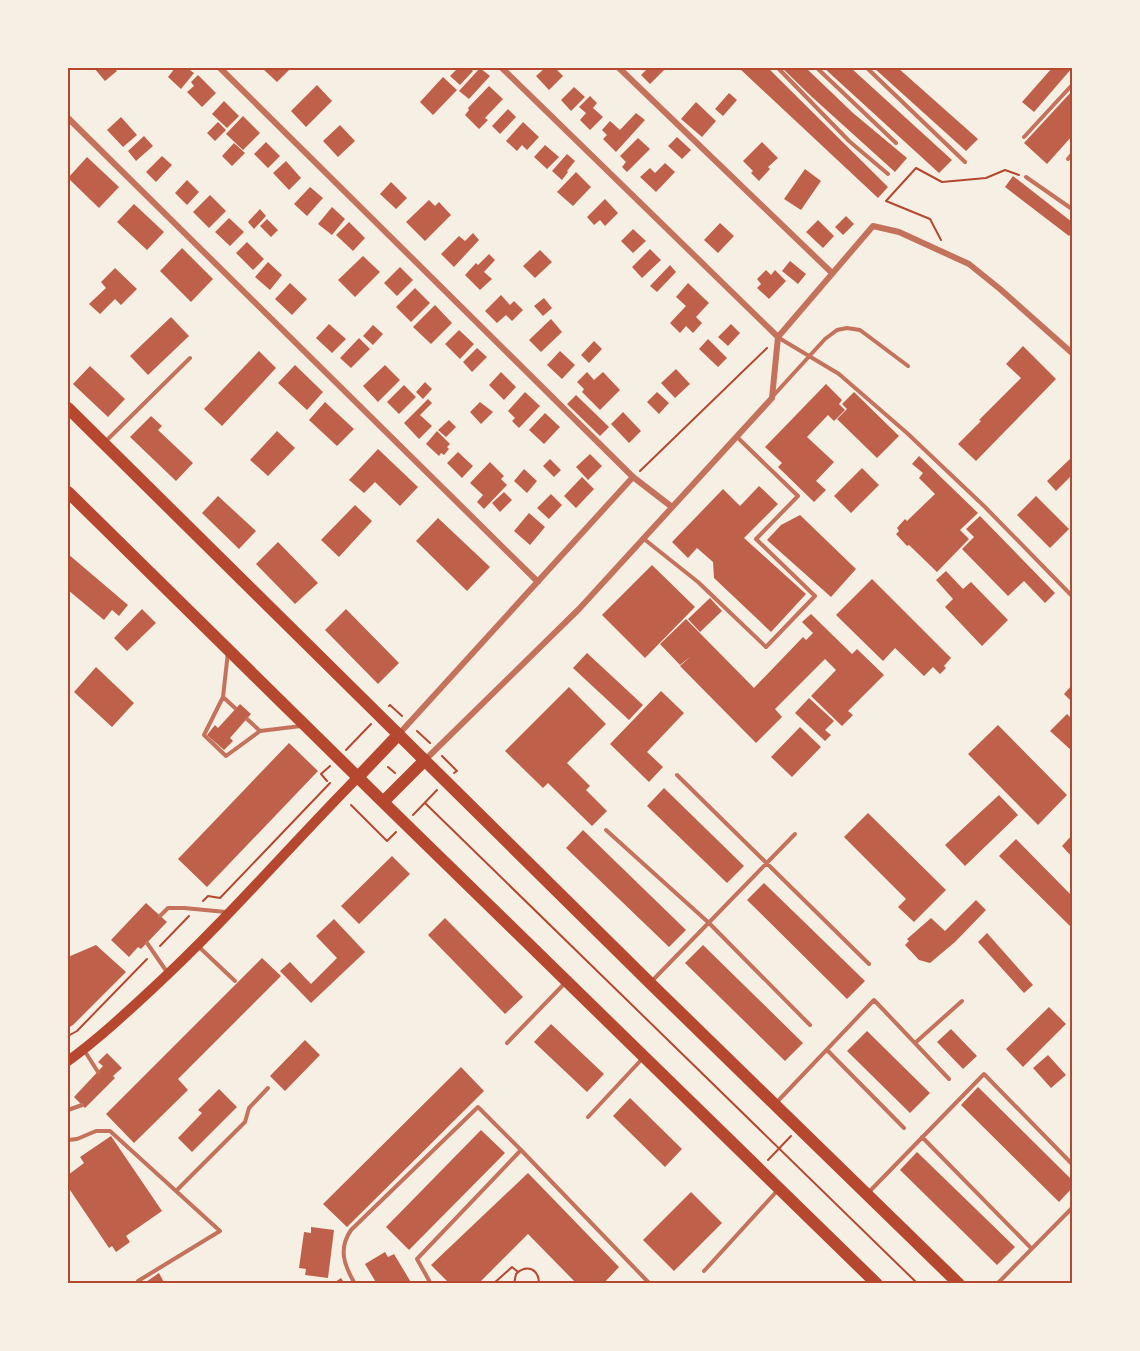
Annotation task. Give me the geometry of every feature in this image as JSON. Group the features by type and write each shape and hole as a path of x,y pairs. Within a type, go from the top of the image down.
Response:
{"main road":[{"path":"68,408 650,983 959,1284"},
{"path":"68,492 877,1284"},
{"path":"68,1061 126,1014 198,946 399,734"},
{"path":"383,802 425,760"}],"street":[{"path":"220,68 633,477 672,507"},
{"path":"502,68 778,337"},
{"path":"619,68 832,273"},
{"path":"68,118 538,582"},
{"path":"425,760 579,609 772,398 778,337 873,226 900,232 969,264 1072,353"},
{"path":"399,734 633,477"}],"lane":[{"path":"777,68 849,141 888,174"},
{"path":"817,68 896,143"},
{"path":"867,68 965,162"},
{"path":"1024,137 1072,85"},
{"path":"1068,159 1072,154"},
{"path":"1026,177 1072,209"},
{"path":"772,398 825,339 837,330 847,328 860,330 909,366"},
{"path":"778,337 839,374 908,433 1072,596"},
{"path":"104,444 189,358"},
{"path":"643,539 698,582 766,647 814,596 756,539 798,496 736,437"},
{"path":"228,648 223,697 204,735 226,756 260,731 305,725"},
{"path":"223,697 236,708"},
{"path":"247,719 260,731"},
{"path":"677,775 869,964"},
{"path":"606,830 709,923 810,1025"},
{"path":"650,983 795,834"},
{"path":"160,916 168,908 230,912"},
{"path":"147,943 168,974"},
{"path":"198,946 235,981"},
{"path":"507,1043 567,981"},
{"path":"775,1103 874,1000 950,1079"},
{"path":"915,1043 962,1001"},
{"path":"84,1050 98,1072"},
{"path":"827,1050 904,1128"},
{"path":"588,1117 645,1057"},
{"path":"867,1193 984,1074 1071,1160"},
{"path":"176,1191 245,1122 249,1108 268,1088"},
{"path":"68,1110 82,1105"},
{"path":"355,1284 345,1262 343,1250 345,1239 351,1230 478,1107 650,1284"},
{"path":"68,1140 96,1131 110,1131 220,1231 138,1281"},
{"path":"922,1137 1031,1248"},
{"path":"431,1284 417,1259 521,1150"},
{"path":"704,1271 780,1188"},
{"path":"997,1284 1072,1208"}],"path":[{"path":"956,258 942,243 930,219 886,201 916,168 942,182 986,178 1005,170 1026,177"},
{"path":"633,477 778,337"},
{"path":"385,710 390,705 436,749 457,771 452,775"},
{"path":"345,750 371,724"},
{"path":"327,780 321,774 330,765"},
{"path":"388,767 398,776"},
{"path":"412,815 438,790"},
{"path":"425,803 918,1284"},
{"path":"351,805 387,841 396,831"},
{"path":"760,1168 800,1128"},
{"path":"493,1284 512,1267 518,1272"},
{"path":"514,1284 514,1278 518,1272 526,1268 534,1270 539,1277 539,1284"}],"building":[{"path":"94,68 114,68 117,71 105,81"},
{"path":"175,68 187,68 194,73 181,89 168,77"},
{"path":"262,68 289,68 290,69 277,82"},
{"path":"458,68 470,68 473,71 460,85 450,76"},
{"path":"480,68 490,76 469,99 459,91"},
{"path":"545,68 555,68 563,76 549,90 536,76"},
{"path":"648,68 664,70 650,84 641,75"},
{"path":"739,68 768,68 888,187 878,198"},
{"path":"782,68 806,68 853,113 907,158 895,172"},
{"path":"824,68 851,68 952,160 939,173"},
{"path":"874,68 898,68 978,139 966,151"},
{"path":"1052,68 1072,68 1034,112 1022,102"},
{"path":"198,75 216,93 202,107 187,92 194,86 191,82"},
{"path":"443,77 457,90 433,115 420,102"},
{"path":"317,85 332,101 306,127 291,111"},
{"path":"489,86 503,99 485,118 488,120 479,129 465,115 468,108"},
{"path":"574,87 585,97 571,111 561,100"},
{"path":"1072,91 1072,136 1047,164 1024,143"},
{"path":"729,93 737,100 723,116 715,109"},
{"path":"590,96 597,103 593,108 603,117 590,130 580,120 586,113 579,107"},
{"path":"224,101 239,116 227,128 212,114"},
{"path":"696,102 716,121 702,137 681,119"},
{"path":"508,109 516,117 500,134 492,126"},
{"path":"636,113 645,120 616,152 603,139 607,135 602,130 610,121 620,130"},
{"path":"243,116 260,133 243,150 226,134"},
{"path":"121,117 137,135 123,147 107,130"},
{"path":"218,122 226,130 215,141 207,133"},
{"path":"523,122 539,137 527,150 522,145 517,151 506,141"},
{"path":"340,125 355,141 338,157 323,141"},
{"path":"144,136 153,146 136,161 128,151"},
{"path":"677,137 691,150 682,159 668,146"},
{"path":"638,138 650,149 627,172 622,167 626,162 620,156"},
{"path":"266,142 280,156 268,168 254,154"},
{"path":"762,142 778,158 768,167 770,169 759,181 743,161"},
{"path":"234,143 245,153 232,166 222,156"},
{"path":"545,145 559,157 547,169 534,157"},
{"path":"567,154 575,161 562,180 552,171"},
{"path":"162,156 172,165 156,182 146,172"},
{"path":"87,157 119,187 99,208 68,178"},
{"path":"286,161 301,178 289,190 273,173"},
{"path":"665,163 675,172 656,192 640,177 650,168 655,173"},
{"path":"805,169 821,181 801,210 784,199"},
{"path":"576,172 591,187 573,206 557,192"},
{"path":"1013,176 1072,222 1072,232 1069,236 1005,187"},
{"path":"187,180 199,192 187,205 175,193"},
{"path":"391,182 407,198 396,209 380,194"},
{"path":"310,187 323,198 307,216 294,204"},
{"path":"210,195 226,211 209,228 193,212"},
{"path":"605,199 618,213 605,226 600,220 594,225 587,217"},
{"path":"429,200 435,206 439,202 451,215 425,241 406,222"},
{"path":"134,204 164,232 147,250 117,222"},
{"path":"332,207 345,219 332,235 318,224"},
{"path":"260,209 266,216 254,229 248,222"},
{"path":"846,216 854,224 843,235 835,227"},
{"path":"229,218 244,232 230,246 215,232"},
{"path":"267,219 278,230 271,237 260,226"},
{"path":"818,220 834,236 823,248 806,232"},
{"path":"349,222 365,238 353,251 336,235"},
{"path":"720,223 734,236 718,253 704,240"},
{"path":"633,229 646,241 633,253 621,241"},
{"path":"473,233 479,240 454,267 441,254 459,236 465,241"},
{"path":"247,242 264,259 253,270 236,253"},
{"path":"182,248 213,279 191,302 160,271"},
{"path":"650,249 661,260 642,278 632,267"},
{"path":"540,250 552,262 535,278 523,266"},
{"path":"489,254 495,260 484,272 492,279 480,290 465,275"},
{"path":"363,256 380,272 355,297 338,280"},
{"path":"790,261 806,274 798,284 782,271"},
{"path":"268,262 282,275 270,290 255,277"},
{"path":"670,265 676,272 657,292 650,286"},
{"path":"400,267 413,280 397,296 384,283"},
{"path":"115,268 137,289 121,305 115,299 100,314 89,304 106,288 101,282"},
{"path":"766,270 771,275 775,270 786,281 769,299 757,288 761,284 757,279"},
{"path":"290,283 307,299 292,315 275,299"},
{"path":"688,283 709,303 696,317 702,323 693,333 686,326 680,333 670,323 686,306 676,297"},
{"path":"415,288 430,303 411,322 396,307"},
{"path":"501,295 510,305 514,301 523,310 512,321 506,315 497,323 485,311"},
{"path":"544,298 552,308 543,316 534,306"},
{"path":"435,305 452,323 431,344 413,327"},
{"path":"171,317 189,336 148,375 130,356"},
{"path":"551,319 562,332 541,352 529,340"},
{"path":"329,324 346,339 332,353 316,338"},
{"path":"731,324 740,333 728,346 718,337"},
{"path":"373,325 383,334 373,345 363,336"},
{"path":"459,330 474,344 460,359 445,344"},
{"path":"359,338 370,349 351,368 340,358"},
{"path":"708,339 727,358 718,367 699,349"},
{"path":"594,341 602,349 589,363 581,355"},
{"path":"1023,346 1056,379 976,461 958,444 1021,378 1006,364"},
{"path":"477,348 487,357 472,372 463,362"},
{"path":"259,351 276,368 222,426 204,409"},
{"path":"560,351 575,365 562,379 547,365"},
{"path":"295,365 323,392 307,410 278,383"},
{"path":"385,365 400,380 378,402 363,386"},
{"path":"90,366 125,399 108,417 73,384"},
{"path":"676,369 690,384 675,398 661,383"},
{"path":"501,372 516,387 504,400 489,385"},
{"path":"587,372 594,380 603,372 620,390 600,410 582,392 584,389 577,382"},
{"path":"425,382 432,389 423,399 416,392"},
{"path":"826,384 842,400 839,404 845,410 834,421 828,415 807,437 834,462 816,481 826,490 814,502 778,467 782,463 765,447"},
{"path":"404,385 416,397 399,414 387,402"},
{"path":"525,392 540,406 519,428 512,421 515,418 508,411"},
{"path":"657,392 669,403 659,414 647,402"},
{"path":"854,392 899,436 877,458 837,419 847,409 842,404"},
{"path":"576,395 609,427 600,436 567,404"},
{"path":"428,399 432,403 420,415 432,426 419,439 404,423"},
{"path":"325,402 354,429 337,446 309,420"},
{"path":"480,402 493,412 481,424 470,412"},
{"path":"623,412 641,431 629,443 611,424"},
{"path":"545,413 560,427 544,444 529,430"},
{"path":"151,416 162,426 158,430 193,463 176,481 130,437"},
{"path":"449,420 456,427 446,437 438,430"},
{"path":"277,431 295,448 268,476 250,460"},
{"path":"437,431 450,444 444,455 441,453 439,456 426,444"},
{"path":"378,449 418,487 400,506 375,482 364,493 349,480"},
{"path":"458,452 473,466 462,478 447,463"},
{"path":"590,454 602,466 588,480 576,467"},
{"path":"919,456 978,513 960,530 969,539 937,572 896,534 899,531 897,528 905,519 907,521 935,494 919,478 923,473 912,464"},
{"path":"1072,457 1072,475 1056,491 1047,481"},
{"path":"550,459 561,470 554,477 543,466"},
{"path":"490,462 504,476 501,479 507,485 484,509 477,502 483,495 470,483"},
{"path":"862,468 879,485 851,513 834,496"},
{"path":"524,469 537,481 527,493 514,481"},
{"path":"582,477 594,489 576,508 564,496"},
{"path":"759,486 778,504 744,538 806,594 771,632 714,578 713,562 697,548 688,558 672,542 723,489 740,506"},
{"path":"504,492 512,500 500,512 492,503"},
{"path":"551,494 562,505 549,519 537,508"},
{"path":"218,496 256,531 239,549 202,513"},
{"path":"1036,496 1069,529 1050,548 1017,515"},
{"path":"355,505 372,521 339,557 321,540"},
{"path":"529,513 545,527 530,545 514,531"},
{"path":"800,515 856,569 831,597 767,540 781,525"},
{"path":"980,516 1055,593 1045,603 1024,581 1008,596 962,549 974,537 966,529"},
{"path":"438,518 490,567 467,591 416,541"},
{"path":"278,542 318,583 295,604 256,564"},
{"path":"68,554 128,605 119,616 112,610 104,620 68,590"},
{"path":"652,565 695,607 645,658 602,615"},
{"path":"946,571 963,589 971,582 1008,620 982,646 945,607 953,599 936,580"},
{"path":"872,579 951,658 940,674 933,667 924,676 895,648 883,661 836,615"},
{"path":"710,598 722,611 700,632 688,619"},
{"path":"142,609 156,623 127,651 114,638"},
{"path":"346,609 399,663 378,684 325,630"},
{"path":"811,614 852,654 857,649 884,675 848,711 853,715 842,726 811,696 836,670 825,659 775,709 782,717 756,743 680,666 691,656 680,665 660,644 686,619 754,688 803,637 806,640 813,633 802,622"},
{"path":"587,653 643,705 629,720 573,668"},
{"path":"96,667 134,703 112,727 74,692"},
{"path":"1072,685 1072,702 1064,694"},
{"path":"569,687 606,724 567,763 590,786 586,790 607,811 592,826 548,783 543,788 505,751"},
{"path":"661,691 684,713 647,752 663,767 649,782 610,744"},
{"path":"809,698 834,721 825,730 831,735 825,741 795,713"},
{"path":"240,704 251,714 230,738 233,741 224,750 207,735 215,725 218,728"},
{"path":"1067,714 1072,719 1072,751 1050,731"},
{"path":"998,725 1067,795 1038,825 968,754"},
{"path":"800,727 821,747 792,777 771,757"},
{"path":"289,743 318,771 207,887 178,859"},
{"path":"664,788 744,866 727,883 647,806"},
{"path":"999,795 1018,815 965,866 945,845"},
{"path":"868,813 946,890 914,922 898,907 906,899 844,837"},
{"path":"583,830 686,930 669,947 566,848"},
{"path":"1072,835 1072,857 1062,846"},
{"path":"1016,839 1072,896 1072,928 999,856"},
{"path":"392,856 410,874 359,924 341,906"},
{"path":"764,883 865,981 847,999 747,900"},
{"path":"976,900 986,910 955,942 930,963 919,960 905,945 909,941 907,939 931,918 945,931"},
{"path":"146,903 167,922 141,949 138,947 129,957 111,940"},
{"path":"445,918 523,997 505,1014 428,935"},
{"path":"334,919 365,952 311,1003 280,971 290,962 311,984 337,958 316,936"},
{"path":"987,933 1033,985 1024,993 978,942"},
{"path":"96,945 126,972 68,1028 68,957"},
{"path":"703,945 803,1043 785,1061 685,963"},
{"path":"262,958 281,976 178,1079 188,1090 134,1143 106,1114"},
{"path":"1049,1007 1066,1024 1023,1067 1006,1049"},
{"path":"551,1024 604,1074 587,1092 534,1042"},
{"path":"951,1029 977,1056 963,1069 937,1042"},
{"path":"867,1031 930,1093 910,1113 847,1051"},
{"path":"305,1040 320,1055 285,1091 270,1076"},
{"path":"107,1053 122,1068 85,1108 74,1097 103,1066 98,1062"},
{"path":"1048,1055 1066,1075 1051,1088 1033,1068"},
{"path":"461,1067 484,1091 347,1227 323,1204"},
{"path":"978,1087 1072,1180 1072,1188 1059,1202 961,1105"},
{"path":"219,1089 237,1107 192,1152 178,1138 202,1113 198,1110"},
{"path":"630,1098 682,1149 665,1167 613,1116"},
{"path":"481,1130 505,1153 409,1250 386,1227"},
{"path":"111,1136 162,1211 126,1236 130,1242 116,1252 112,1246 109,1248 68,1187 68,1175 84,1163 80,1157"},
{"path":"917,1152 1015,1247 997,1265 900,1170"},
{"path":"528,1173 619,1267 603,1284 577,1284 528,1234 478,1284 450,1284 431,1265"},
{"path":"691,1192 722,1223 674,1271 643,1240"},
{"path":"311,1227 334,1230 328,1278 305,1275 306,1269 299,1268 304,1232 311,1233"},
{"path":"385,1252 388,1257 394,1254 412,1284 377,1284 365,1264"},
{"path":"159,1273 165,1284 143,1284"},
{"path":"341,1278 345,1284 332,1284"}]}
